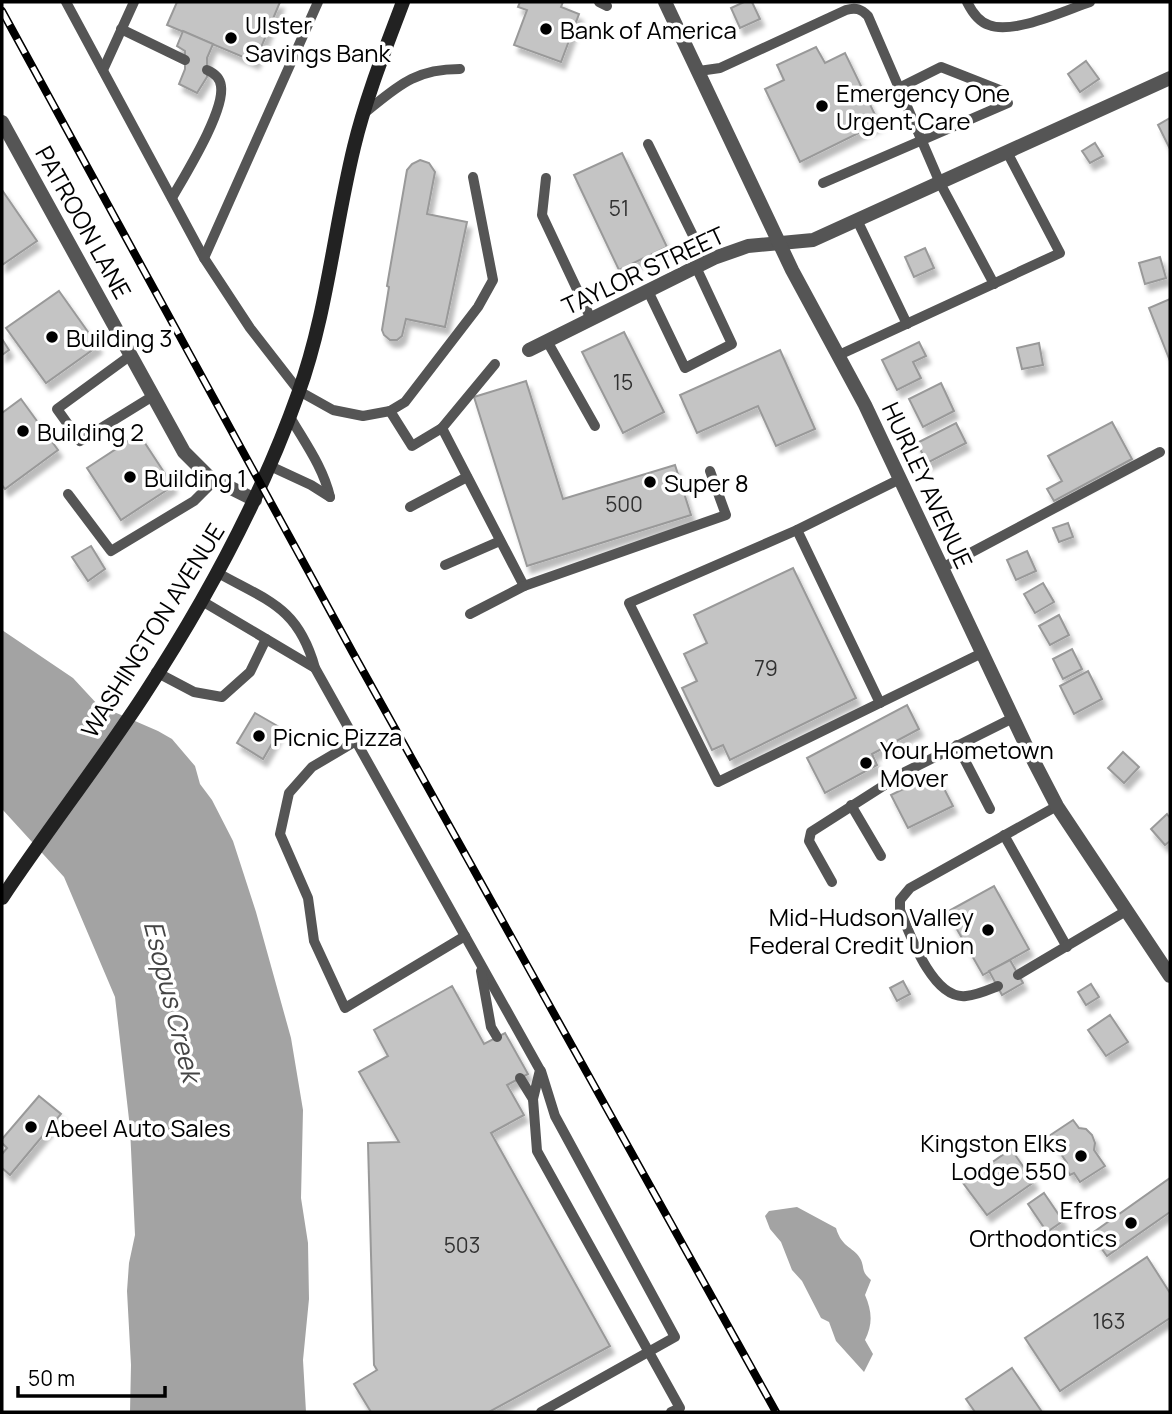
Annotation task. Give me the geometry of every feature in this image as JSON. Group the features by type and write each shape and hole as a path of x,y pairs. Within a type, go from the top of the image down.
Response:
{"main road":[{"name":"WASHINGTON AVENUE","path":"5,894 145,693 202,601 256,500 299,391 325,295 362,115 403,2"}],"street":[{"name":"HURLEY AVENUE","path":"665,2 779,243 839,355 1057,806 1170,976"},
{"name":"TAYLOR STREET","path":"529,350 701,264 748,246 813,240 1170,78"},
{"name":"PATROON LANE","path":"2,122 184,452 195,465 215,480 256,500"}],"lane":[{"path":"103,70 134,2"},
{"path":"204,258 317,2"},
{"path":"967,2 972,12 989,26 1011,27 1090,2"},
{"path":"67,3 204,258 250,328 299,391 333,410 363,416 390,411 405,402 478,307 493,280 473,177"},
{"path":"699,71 720,68 854,8 862,10 868,16 940,183 994,284"},
{"path":"121,29 185,60"},
{"path":"823,183 1008,103 1002,91 941,67 899,88"},
{"path":"362,115 400,85 419,75 435,69 460,69"},
{"path":"172,198 197,154 221,97 221,83 215,74 207,70"},
{"path":"648,144 733,344 685,368 648,291"},
{"path":"839,355 1059,253 1007,152"},
{"path":"546,178 542,215 591,319"},
{"path":"857,220 907,324"},
{"path":"547,341 595,425"},
{"path":"131,355 57,409 80,440 153,396"},
{"path":"390,411 412,446 442,428 495,363"},
{"path":"270,466 312,485 330,497 319,466 290,418"},
{"path":"442,428 524,586"},
{"path":"942,568 1160,452"},
{"path":"470,614 524,586 726,515 710,471"},
{"path":"410,507 467,477"},
{"path":"900,479 797,530 629,603 718,782 982,653"},
{"path":"68,494 111,551 194,501 215,480"},
{"path":"797,530 880,703"},
{"path":"444,565 500,541"},
{"path":"218,573 282,609 308,643 315,668 540,1070 555,1116 675,1336 541,1412"},
{"path":"202,601 315,668"},
{"path":"156,672 194,692 222,697 250,672 267,639"},
{"path":"832,882 809,841 809,835 905,772 1013,718"},
{"path":"356,741 312,767 289,793 280,834 308,898 314,941 345,1008 466,936"},
{"path":"957,745 990,809"},
{"path":"851,805 881,856"},
{"path":"998,986 964,997 940,986 934,980 908,929 900,910 900,900 910,888 1057,806"},
{"path":"1004,835 1067,947"},
{"path":"1018,975 1126,911"},
{"path":"480,961 491,1027 497,1037"},
{"path":"540,1070 533,1099 537,1151 680,1408 671,1412"},
{"path":"520,1078 533,1099"}],"water":[{"name":"Esopus Creek","path":"2,630 73,678 98,705 172,739 195,766 200,784 212,800 233,841 291,1038 303,1110 301,1198 308,1243 309,1299 303,1360 306,1412 130,1412 131,1365 127,1291 135,1235 130,1128 115,997 64,877 2,809"},
{"path":"797,1207 836,1228 845,1244 861,1260 864,1272 871,1280 865,1295 871,1317 865,1340 873,1354 864,1372 836,1341 829,1322 821,1318 802,1281 792,1270 781,1242 770,1229 765,1216 769,1211"}],"building":[{"name":"Ulster Savings Bank","path":"177,2 280,2 255,62 167,25"},
{"name":"Bank of America","path":"520,2 563,2 561,7 579,14 561,62 514,45 527,10 518,7"},
{"path":"744,2 752,2 760,19 740,28 731,8"},
{"name":"Ulster Savings Bank","path":"183,31 213,44 207,58 207,77 197,93 179,84 185,69 185,51 177,46"},
{"name":"Emergency One Urgent Care","path":"816,47 825,63 845,53 879,123 800,162 765,89 784,80 777,65"},
{"path":"1086,61 1099,79 1080,92 1068,74"},
{"path":"1170,118 1170,149 1158,125"},
{"path":"1095,143 1103,156 1090,163 1082,151"},
{"path":"622,153 667,247 619,270 574,175"},
{"path":"420,160 429,163 435,172 427,214 467,222 445,327 406,319 402,336 397,340 390,340 382,330 389,287 387,286 407,170"},
{"path":"2,190 37,241 2,265"},
{"path":"925,248 934,268 914,277 905,257"},
{"path":"1160,257 1166,278 1145,284 1139,263"},
{"name":"Building 3","path":"59,291 98,346 46,383 6,328"},
{"path":"1170,299 1170,361 1149,308"},
{"path":"624,332 664,412 623,433 582,352"},
{"path":"2,339 9,350 2,355"},
{"path":"919,342 926,356 913,362 921,378 897,390 882,360"},
{"path":"1039,343 1043,365 1022,369 1017,348"},
{"path":"780,350 815,429 776,446 758,406 697,433 680,395"},
{"name":"Super 8","path":"526,381 563,499 675,465 691,515 527,566 474,397"},
{"path":"941,383 954,411 923,427 909,399"},
{"name":"Building 2","path":"21,399 58,450 5,489 2,485 2,413"},
{"path":"1112,422 1132,459 1054,501 1047,489 1062,481 1048,456"},
{"path":"956,423 966,443 927,463 917,443"},
{"name":"Building 1","path":"139,434 173,486 121,520 87,468"},
{"path":"1068,523 1073,537 1059,542 1053,528"},
{"path":"91,546 105,569 88,581 72,557"},
{"path":"1027,551 1036,571 1016,580 1007,560"},
{"path":"793,568 856,698 730,760 723,745 712,750 682,688 697,681 684,654 707,643 694,615"},
{"path":"1043,583 1054,602 1035,613 1024,594"},
{"path":"1059,615 1069,635 1050,645 1039,626"},
{"path":"1072,649 1082,669 1063,679 1053,659"},
{"path":"1088,671 1102,699 1074,714 1060,686"},
{"path":"907,705 919,729 872,754 877,765 825,793 807,758"},
{"name":"Picnic Pizza","path":"255,713 281,728 263,759 237,743"},
{"path":"1123,752 1139,767 1124,783 1108,768"},
{"path":"936,773 953,806 908,828 891,795"},
{"path":"1167,814 1170,818 1170,841 1165,845 1151,829"},
{"name":"Mid-Hudson Valley Federal Credit Union","path":"994,886 1029,949 983,975 947,912"},
{"path":"1010,960 1023,983 1002,995 989,971"},
{"path":"903,981 910,994 897,1001 890,988"},
{"path":"1091,984 1099,997 1086,1005 1078,992"},
{"path":"452,986 484,1044 505,1033 528,1074 507,1085 524,1115 491,1133 610,1346 489,1412 371,1412 354,1384 377,1370 374,1365 368,1143 399,1142 359,1072 388,1056 374,1030"},
{"path":"1110,1015 1128,1042 1106,1056 1088,1030"},
{"name":"Abeel Auto Sales","path":"39,1096 61,1114 10,1175 2,1168 2,1154 7,1148 2,1139"},
{"name":"Kingston Elks Lodge 550","path":"1073,1120 1079,1128 1086,1129 1092,1135 1094,1150 1105,1166 1080,1182 1074,1173 1070,1175 1064,1165 1067,1163 1049,1136"},
{"path":"1011,1149 1034,1182 987,1215 963,1183"},
{"name":"Efros Orthodontics","path":"1170,1178 1170,1212 1107,1256 1091,1234"},
{"path":"1044,1193 1063,1221 1047,1232 1028,1204"},
{"path":"1147,1257 1170,1293 1170,1318 1060,1391 1025,1338"},
{"path":"1012,1368 1042,1412 975,1412 966,1399"}],"railway":[{"path":"2,11 353,653 776,1412"}],"place":[{"name":"Bank of America","path":"546,29"},
{"name":"Ulster Savings Bank","path":"231,38"},
{"name":"Emergency One Urgent Care","path":"822,106"},
{"name":"Building 3","path":"52,337"},
{"name":"Building 2","path":"23,431"},
{"name":"Building 1","path":"130,477"},
{"name":"Super 8","path":"650,482"},
{"name":"Picnic Pizza","path":"259,736"},
{"name":"Your Hometown Mover","path":"866,763"},
{"name":"Mid-Hudson Valley Federal Credit Union","path":"988,930"},
{"name":"Abeel Auto Sales","path":"31,1127"},
{"name":"Kingston Elks Lodge 550","path":"1081,1156"},
{"name":"Efros Orthodontics","path":"1131,1223"}]}
